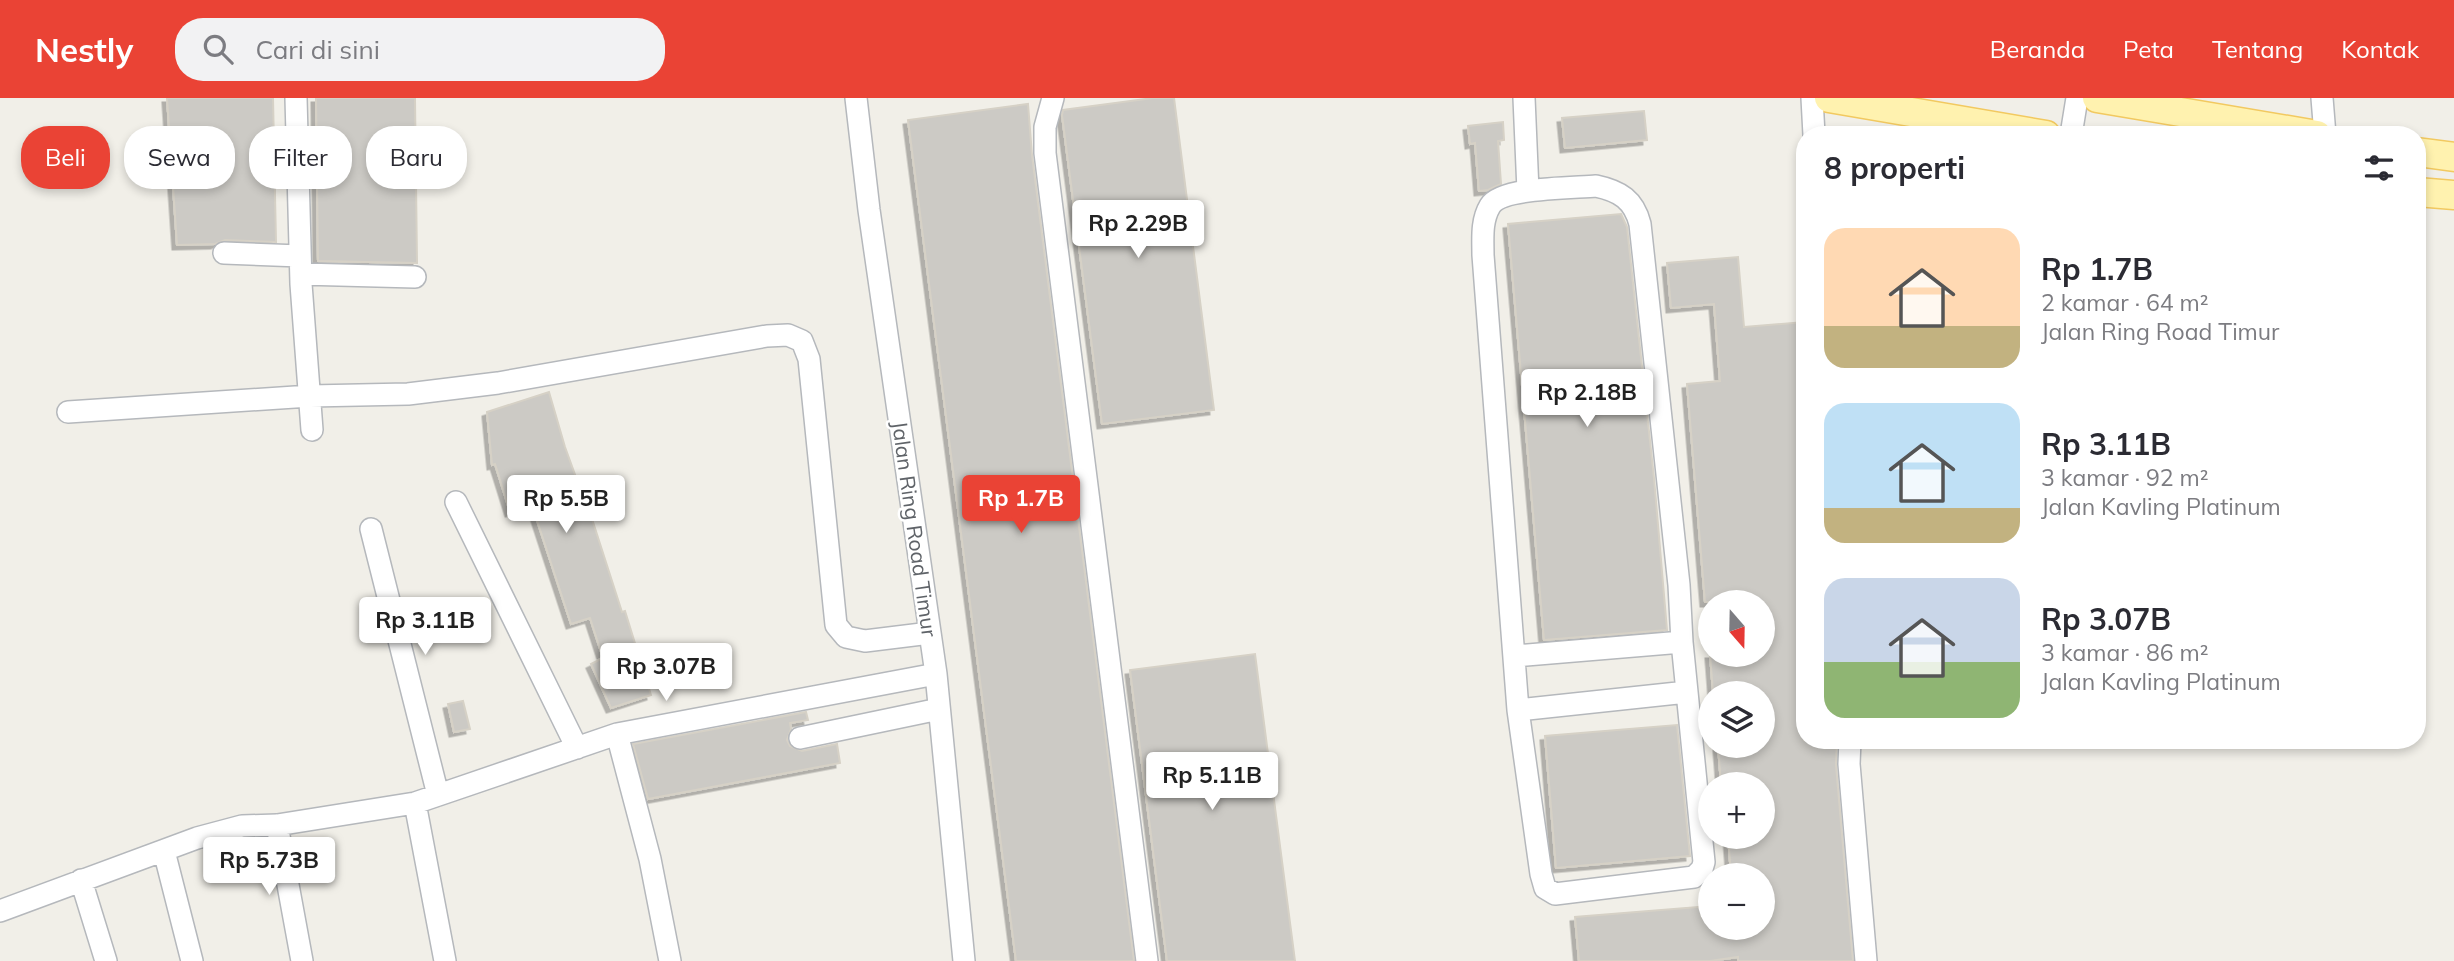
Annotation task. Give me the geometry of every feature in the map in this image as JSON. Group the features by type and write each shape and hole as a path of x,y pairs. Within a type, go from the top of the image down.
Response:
{"main road":[{"path":"2097,98 2264,126"},
{"path":"1817,100 1987,126"},
{"path":"2426,153 2454,157"},
{"path":"2426,193 2454,195"}],"street":[{"path":"296,98 303,313 312,430"},
{"name":"Jalan Ring Road Timur","path":"856,98 869,210 936,674 964,961"},
{"path":"1053,98 1045,127 1045,153 1147,961"},
{"path":"1524,98 1528,191"},
{"path":"2072,126 2077,98"},
{"path":"2322,98 2324,126"},
{"path":"1814,126 1817,100"},
{"path":"1597,186 1610,189 1630,200 1637,212 1679,585 1682,642 1704,855 1702,869 1694,877 1562,894 1550,892 1542,882 1518,710 1483,255 1483,225 1490,205 1495,200 1528,191 1597,186"},
{"path":"224,253 301,271 415,277"},
{"path":"68,412 310,396 421,393 498,383 766,336 788,335 802,341 809,359 836,625 846,637 865,641 930,633"},
{"path":"457,502 577,748"},
{"path":"371,529 438,795"},
{"path":"1514,656 1682,642"},
{"path":"0,911 197,838 242,826 277,825 415,803 617,734 936,674"},
{"path":"1518,710 1687,692"},
{"path":"800,738 939,709"},
{"path":"617,734 650,859 670,961"},
{"path":"1850,749 1866,961"},
{"path":"415,803 445,961"},
{"path":"277,825 302,961"},
{"path":"164,851 192,961"},
{"path":"81,880 106,961"}],"building":[{"path":"167,98 273,98 274,126 249,126 249,189 275,189 276,242 225,240 215,244 177,245 173,189 235,189 235,126 169,126"},
{"path":"316,98 415,98 415,126 366,126 366,189 416,189 417,263 318,261 317,189 352,189 352,126 316,126"},
{"path":"1153,98 1174,98 1214,410 1102,424 1062,115 1063,110"},
{"path":"1028,104 1032,155 1134,961 1016,961 908,120"},
{"path":"1644,111 1647,140 1565,148 1562,118"},
{"path":"1503,122 1504,140 1498,141 1501,184 1479,191 1475,143 1470,144 1468,126"},
{"path":"1621,214 1627,227 1667,630 1544,640 1508,224"},
{"path":"1738,257 1744,327 1796,323 1796,749 1837,749 1853,961 1738,961 1738,957 1710,961 1579,961 1575,917 1698,907 1698,940 1775,940 1775,863 1730,863 1729,849 1775,849 1775,772 1720,772 1719,758 1775,758 1775,681 1712,681 1711,667 1775,667 1775,590 1704,590 1687,384 1720,381 1714,304 1671,308 1667,263"},
{"path":"549,392 565,447 583,491 622,612 625,611 651,695 611,708 591,664 603,658 590,618 571,624 532,505 510,512 495,464 492,465 487,412"},
{"path":"1255,654 1295,961 1167,961 1130,670"},
{"path":"463,701 470,729 454,732 448,704"},
{"path":"806,712 808,720 790,723 787,740 790,746 802,751 837,744 840,763 648,799 633,744"},
{"path":"1677,725 1690,856 1556,868 1545,736"}]}
